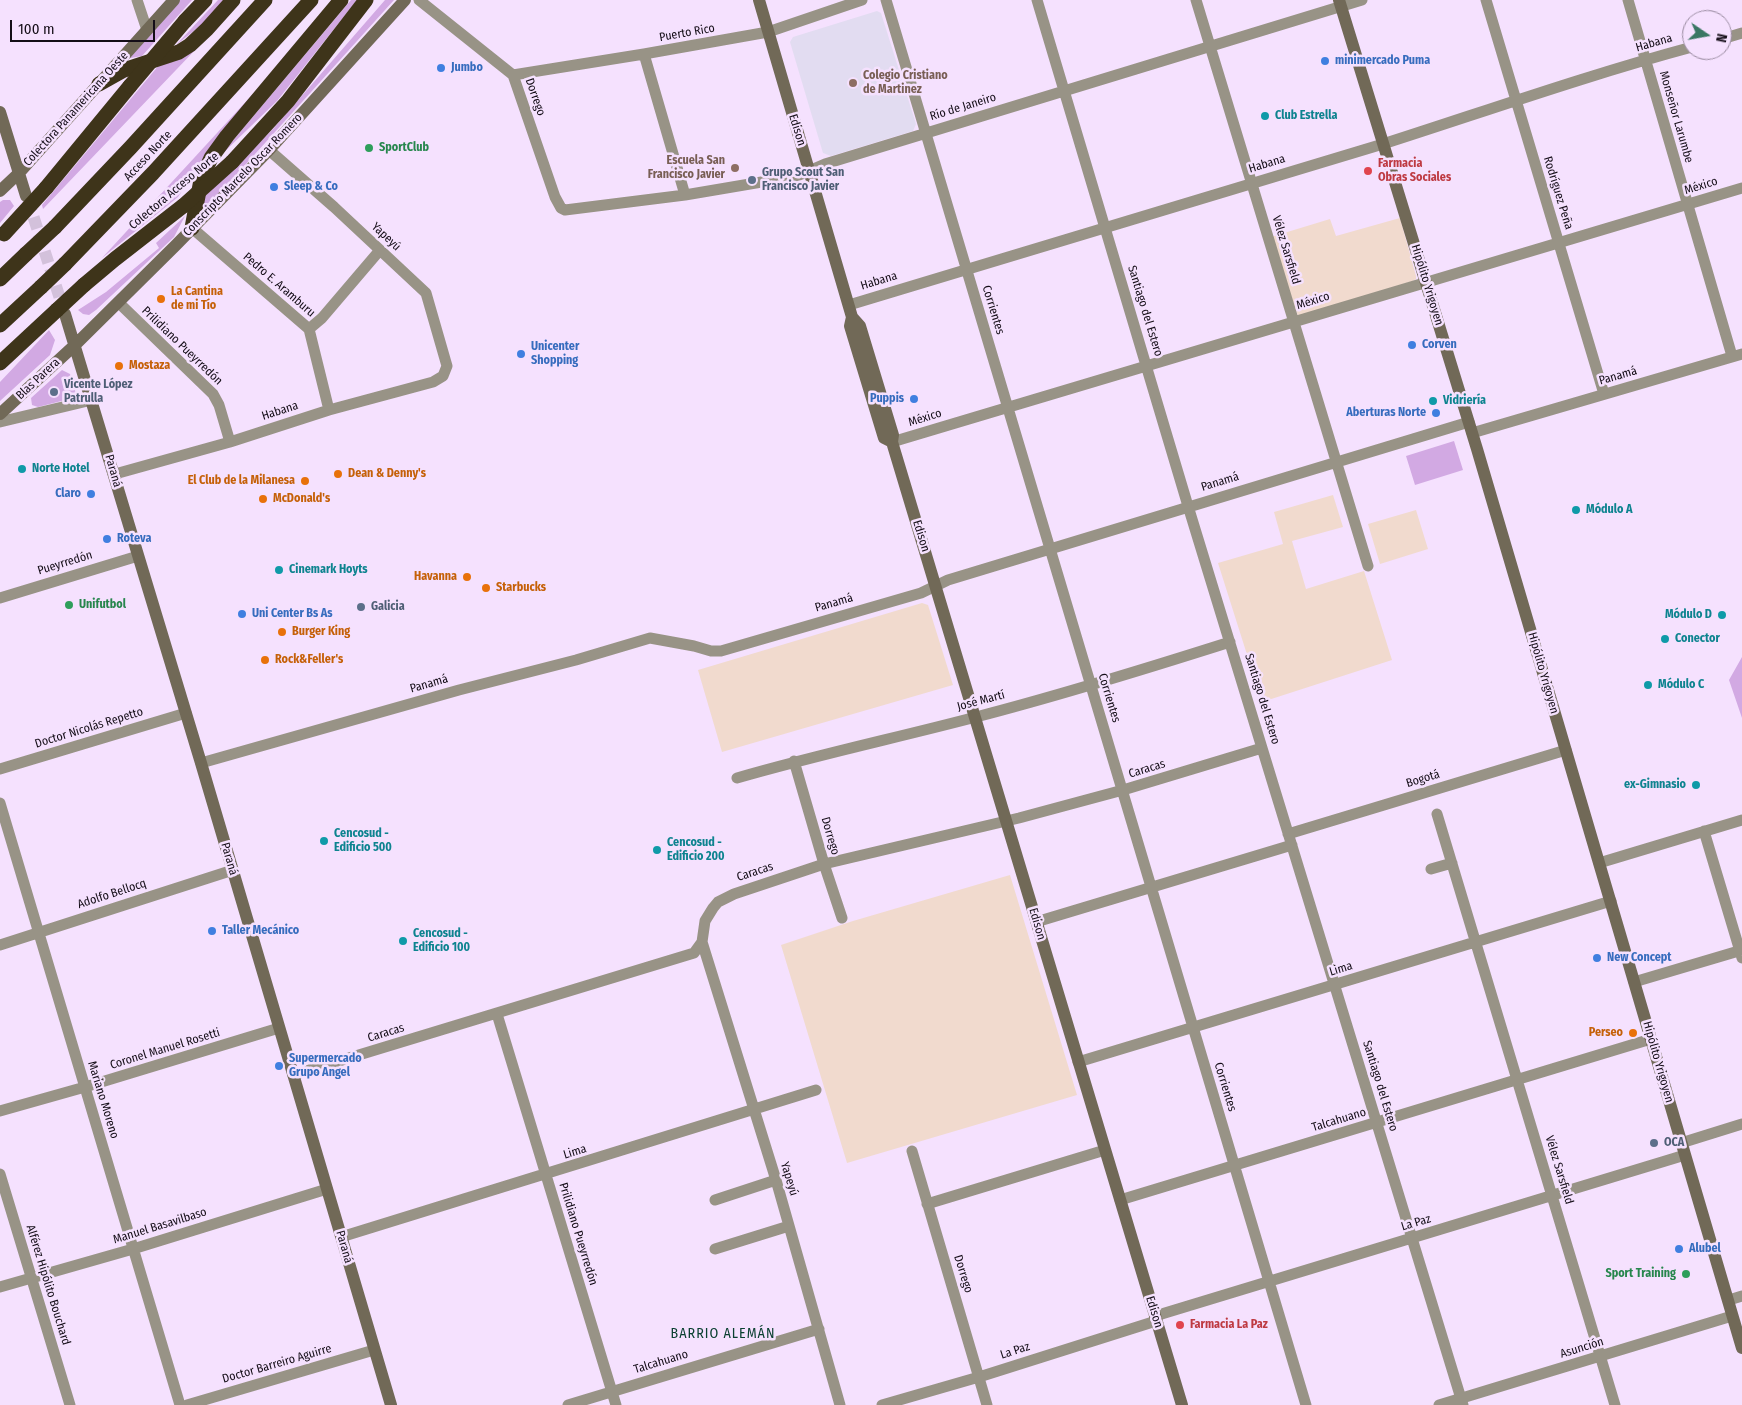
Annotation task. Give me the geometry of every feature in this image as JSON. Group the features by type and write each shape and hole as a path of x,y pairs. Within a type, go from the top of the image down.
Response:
{"highway":[{"path":"1,237 46,188 130,86 205,0"},
{"path":"99,84 124,70 179,52 207,29 234,0"},
{"name":"Acceso Norte","path":"0,279 54,227 131,147 266,0"},
{"name":"Acceso Norte","path":"0,325 65,264 153,173 311,0"},
{"path":"192,228 199,187 211,158 227,136 341,0"},
{"name":"Colectora Acceso Norte","path":"0,363 84,285 183,206 232,162 288,102 366,0"},
{"path":"348,23 371,0"},
{"path":"0,368 29,335"}],"street":[{"path":"137,0 146,30"},
{"name":"Colectora Panamericana Oeste","path":"0,191 19,174 174,0"},
{"name":"Conscripto Marcelo Oscar Romero","path":"75,345 269,150 405,0"},
{"name":"Dorrego","path":"419,0 513,75 555,197 561,208 565,210"},
{"name":"Edison","path":"759,0 851,311 850,326 869,392 884,438 892,442 1182,1405"},
{"name":"Puerto Rico","path":"513,75 768,32 862,0"},
{"name":"Corrientes","path":"886,0 1306,1405"},
{"name":"Santiago del Estero","path":"1038,0 1188,506 1462,1402"},
{"name":"Vélez Sarsfield","path":"1196,0 1368,566"},
{"name":"Río de Janeiro","path":"565,210 685,195 797,176 825,164 1210,46 1340,3 1362,0"},
{"name":"Rodríguez Peña","path":"1486,0 1604,394"},
{"name":"Monseñor Larumbe","path":"1628,0 1688,204 1737,355"},
{"name":"Hipólito Yrigoyen","path":"1340,3 1470,427 1742,1348"},
{"name":"Habana","path":"851,311 966,268 1383,144 1516,100 1682,50"},
{"path":"644,54 685,195"},
{"path":"0,112 26,196"},
{"name":"Yapeyú","path":"269,150 334,207 426,293 447,366"},
{"name":"México","path":"892,442 1742,188"},
{"name":"Pedro E. Aramburu","path":"192,228 309,329 329,410"},
{"path":"309,329 322,318 380,250"},
{"name":"Prilidiano Pueyrredón","path":"118,303 213,394 219,405 230,442"},
{"name":"Paraná","path":"65,314 115,474 233,870 390,1405"},
{"name":"Blas Parera","path":"0,414 75,345"},
{"name":"Panamá","path":"201,763 650,638 711,651 721,651 921,593 948,580 1336,461 1604,394 1737,355"},
{"name":"Habana","path":"115,474 230,442 329,410 433,382 443,376 447,366"},
{"name":"Blas Parera","path":"0,422 92,400"},
{"name":"Pueyrredón","path":"0,598 138,556"},
{"name":"José Martí","path":"737,778 794,761 975,718 1091,686 1230,642"},
{"name":"Doctor Nicolás Repetto","path":"0,769 186,713"},
{"name":"Caracas","path":"293,1075 694,953 702,942 706,920 718,902 734,894 824,864 1006,821 1122,790 1262,748"},
{"name":"Bogotá","path":"1036,922 1151,887 1566,750"},
{"name":"Dorrego","path":"794,761 842,918"},
{"name":"Mariano Moreno","path":"0,803 180,1405"},
{"name":"Vélez Sarsfield","path":"1437,814 1615,1405"},
{"path":"1599,863 1742,820"},
{"path":"1634,982 1741,953 1704,831"},
{"path":"1431,869 1452,863"},
{"name":"Adolfo Bellocq","path":"0,945 233,870"},
{"name":"Lima","path":"1078,1062 1610,901"},
{"name":"Yapeyú","path":"702,942 776,1180 840,1405"},
{"name":"Prilidiano Pueyrredón","path":"497,1014 616,1405"},
{"name":"Coronel Manuel Rosetti","path":"0,1111 279,1028"},
{"name":"Talcahuano","path":"1120,1200 1651,1039"},
{"name":"Lima","path":"341,1237 816,1090"},
{"name":"La Paz","path":"882,1405 979,1377 1269,1282 1552,1196 1683,1149 1742,1124"},
{"path":"927,1204 1105,1150"},
{"name":"Dorrego","path":"912,1151 987,1405"},
{"name":"Alférez Hipólito Bouchard","path":"0,1174 70,1405"},
{"path":"715,1200 776,1180"},
{"name":"Manuel Basavilbaso","path":"0,1287 133,1249 327,1189"},
{"path":"715,1249 789,1226"},
{"path":"1729,1300 1742,1296"},
{"name":"Asunción","path":"1439,1405 1462,1402 1601,1356 1732,1316"},
{"name":"Talcahuano","path":"568,1405 819,1329"},
{"name":"Doctor Barreiro Aguirre","path":"187,1405 374,1350"}],"shaded area":[{"path":"178,0 192,0 142,56 125,59"},
{"path":"218,0 227,0 209,19 176,45"},
{"path":"351,0 357,0 277,101 220,156"},
{"path":"385,0 394,0 201,214 199,202 273,129"},
{"name":"Colegio Cristiano de Martinez","path":"877,11 881,13 916,124 913,131 831,156 823,153 790,42 793,37"},
{"path":"198,47 43,209 42,205 159,65 175,61"},
{"path":"263,83 208,152 178,197 102,258"},
{"path":"10,200 14,206 0,223 0,202"},
{"path":"185,216 174,237 96,310 89,315 83,314 78,310 106,292 159,248 156,243"},
{"path":"1400,218 1416,279 1298,316 1271,237 1330,219 1336,236"},
{"path":"49,330 55,340 50,355 0,401 0,382"},
{"path":"62,370 70,374 77,397 38,407 32,405 31,398"},
{"path":"1454,441 1463,470 1415,485 1406,456"},
{"path":"1333,495 1343,527 1292,541 1306,589 1364,571 1392,660 1262,702 1218,563 1283,544 1274,512"},
{"path":"1416,510 1428,549 1380,564 1368,524"},
{"path":"922,603 928,605 953,685 722,752 698,670"},
{"path":"1742,657 1742,718 1729,680"},
{"path":"1010,875 1077,1095 847,1163 781,945 853,921"}],"tunnel":[{"path":"28,200 65,314"}],"place":[{"name":"minimercado Puma","path":"1325,61"},
{"name":"Jumbo","path":"441,68"},
{"name":"Colegio Cristiano de Martinez","path":"853,83"},
{"name":"Club Estrella","path":"1265,116"},
{"name":"SportClub","path":"369,148"},
{"name":"Escuela San Francisco Javier","path":"735,168"},
{"name":"Farmacia Obras Sociales","path":"1368,171"},
{"name":"Grupo Scout San Francisco Javier","path":"752,180"},
{"name":"Sleep & Co","path":"274,187"},
{"name":"La Cantina de mi Tío","path":"161,299"},
{"name":"Corven","path":"1412,345"},
{"name":"Unicenter Shopping","path":"521,354"},
{"name":"Mostaza","path":"119,366"},
{"name":"Vicente López Patrulla","path":"54,392"},
{"name":"Puppis","path":"914,399"},
{"name":"Vidriería","path":"1433,401"},
{"name":"Aberturas Norte","path":"1436,413"},
{"name":"Norte Hotel","path":"22,469"},
{"name":"Dean & Denny's","path":"338,474"},
{"name":"El Club de la Milanesa","path":"305,481"},
{"name":"Claro","path":"91,494"},
{"name":"McDonald's","path":"263,499"},
{"name":"Módulo A","path":"1576,510"},
{"name":"Roteva","path":"107,539"},
{"name":"Cinemark Hoyts","path":"279,570"},
{"name":"Havanna","path":"467,577"},
{"name":"Starbucks","path":"486,588"},
{"name":"Unifutbol","path":"69,605"},
{"name":"Galicia","path":"361,607"},
{"name":"Uni Center Bs As","path":"242,614"},
{"name":"Módulo D","path":"1722,615"},
{"name":"Burger King","path":"282,632"},
{"name":"Conector","path":"1665,639"},
{"name":"Rock&Feller's","path":"265,660"},
{"name":"Módulo C","path":"1648,685"},
{"name":"ex-Gimnasio","path":"1696,785"},
{"name":"Cencosud - Edificio 500","path":"324,841"},
{"name":"Cencosud - Edificio 200","path":"657,850"},
{"name":"Taller Mecánico","path":"212,931"},
{"name":"Cencosud - Edificio 100","path":"403,941"},
{"name":"New Concept","path":"1597,958"},
{"name":"Perseo","path":"1633,1033"},
{"name":"Supermercado Grupo Angel","path":"279,1066"},
{"name":"OCA","path":"1654,1143"},
{"name":"Alubel","path":"1679,1249"},
{"name":"Sport Training","path":"1686,1274"},
{"name":"Farmacia La Paz","path":"1180,1325"}],"district":[{"name":"BARRIO ALEMÁN","path":"723,1334"}]}
